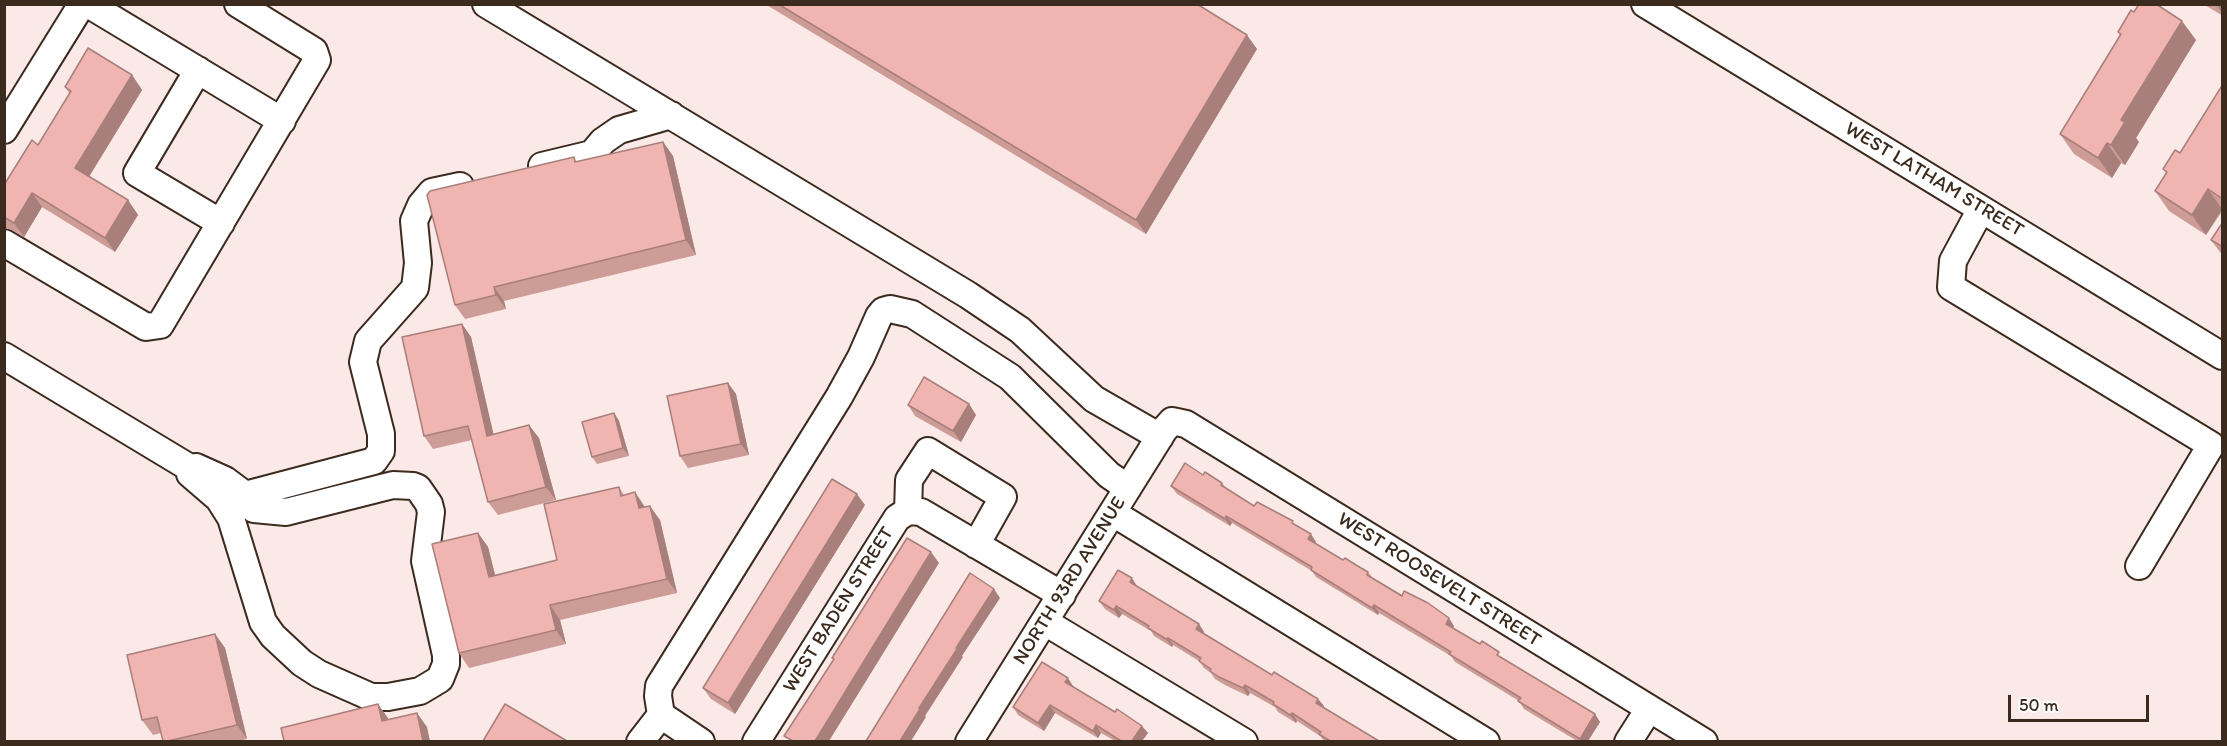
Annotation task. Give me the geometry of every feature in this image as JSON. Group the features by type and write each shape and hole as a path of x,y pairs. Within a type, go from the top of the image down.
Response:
{"street":[{"path":"4,130 82,4"},
{"path":"88,4 282,121"},
{"path":"4,243 146,327 160,325 317,60 314,51 238,4"},
{"name":"WEST ROOSEVELT STREET","path":"486,4 968,295 1020,330 1094,399 1166,429 1186,424 1704,741"},
{"name":"WEST LATHAM STREET","path":"1645,4 2223,356"},
{"path":"198,70 136,173 221,223"},
{"path":"523,171 591,154 603,141 619,130 671,115"},
{"path":"245,495 374,461 381,451 381,434 363,362 369,341 415,288 418,263 414,221 421,205 432,192 478,182"},
{"path":"1981,209 1953,261 1951,287 2217,435 2139,566"},
{"path":"640,741 661,715 659,686 839,397 883,311 890,309 912,314 1010,377 1109,475 1128,489"},
{"path":"4,356 190,468 196,467 225,480 245,495 254,509 286,512 393,485 418,488 429,504 431,512 425,561 447,655 440,679 420,691 388,697 371,697 319,674 302,663 273,636 263,622 231,518 219,499 190,474 190,468"},
{"name":"NORTH 93RD AVENUE","path":"971,741 1166,429"},
{"path":"908,511 909,480 928,450 1003,497 976,544"},
{"name":"WEST BADEN STREET","path":"756,741 897,518 908,511 921,512 1062,595"},
{"path":"1113,513 1486,741"},
{"path":"1045,622 1244,741"},
{"path":"1628,741 1649,709"},
{"path":"661,715 701,741"}],"building":[{"path":"778,4 1197,4 1247,35 1136,220"},
{"path":"2139,4 2156,4 2182,21 2121,120 2125,122 2111,145 2107,143 2098,158 2060,134 2121,34 2118,32 2131,10 2134,12"},
{"path":"88,48 132,75 75,168 128,200 105,238 32,193 14,223 4,217 4,185 32,140 38,145 71,91 65,87"},
{"path":"2223,84 2223,199 2208,189 2192,215 2155,191 2167,172 2163,169 2175,150 2180,153"},
{"path":"663,142 686,240 494,287 496,295 455,305 427,195 430,191 574,157 575,162"},
{"path":"2223,222 2223,247 2211,240"},
{"path":"462,324 487,436 529,425 546,487 488,502 468,426 424,436 402,337"},
{"path":"924,377 969,404 953,431 908,405"},
{"path":"728,383 741,444 680,456 667,396"},
{"path":"614,413 623,448 592,457 582,422"},
{"path":"1185,463 1203,475 1205,472 1254,506 1257,502 1293,521 1292,523 1311,534 1308,539 1343,560 1345,558 1368,572 1367,575 1402,596 1404,591 1428,603 1449,618 1446,624 1480,644 1482,641 1499,652 1497,655 1595,714 1580,739 1518,701 1521,698 1449,654 1451,652 1374,605 1372,608 1311,570 1312,567 1171,486"},
{"path":"832,479 857,494 728,703 703,688"},
{"path":"619,487 621,496 635,492 639,508 650,506 667,579 550,605 556,630 459,653 432,544 478,533 489,577 557,560 544,504"},
{"path":"907,538 931,552 815,741 793,741 784,736 834,659 832,658"},
{"path":"1118,570 1132,578 1130,582 1199,624 1196,629 1272,675 1274,672 1318,699 1316,703 1379,741 1330,741 1319,734 1321,732 1292,713 1290,715 1273,704 1274,702 1245,685 1243,688 1219,677 1199,661 1201,658 1148,628 1149,626 1116,606 1114,610 1099,601"},
{"path":"970,573 994,589 920,709 900,741 866,741"},
{"path":"215,634 237,725 163,741 157,717 142,720 127,655"},
{"path":"1042,662 1068,678 1065,682 1115,712 1117,709 1142,726 1132,741 1121,741 1096,725 1093,731 1050,705 1038,723 1013,707"},
{"path":"378,704 382,721 417,713 423,741 284,741 281,728"},
{"path":"505,704 567,741 483,741"}]}
